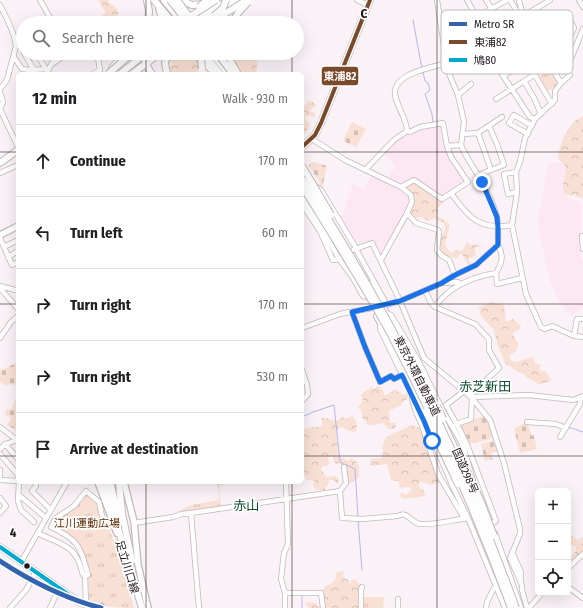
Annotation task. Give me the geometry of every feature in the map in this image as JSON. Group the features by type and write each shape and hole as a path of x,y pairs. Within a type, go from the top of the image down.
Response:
{"highway":[{"path":"146,0 149,11 148,16"},
{"path":"153,0 161,16"},
{"path":"153,0 166,16"},
{"path":"158,0 170,16"},
{"path":"161,0 173,14"},
{"path":"164,0 184,16"},
{"path":"170,0 185,16"},
{"path":"173,0 180,9"},
{"path":"179,0 188,16"},
{"path":"179,0 196,6 216,0"},
{"path":"186,16 207,0"},
{"path":"198,16 216,0"},
{"path":"199,16 220,0"},
{"path":"208,16 220,12 225,0"},
{"path":"200,16 225,0"},
{"path":"202,16 232,0"},
{"path":"204,16 238,0"},
{"path":"222,16 241,0"},
{"path":"221,16 247,0"},
{"path":"236,16 240,10 251,0"},
{"path":"112,72 122,60"},
{"path":"112,72 125,60"},
{"path":"121,71 130,60"},
{"path":"121,71 133,60"},
{"path":"121,71 138,60"},
{"path":"131,72 142,60"},
{"path":"147,60 146,63 151,72"},
{"path":"132,72 150,60"},
{"path":"165,60 164,63 166,72"},
{"path":"200,60 202,65 200,72"},
{"path":"203,60 213,72"},
{"path":"210,60 219,72"},
{"path":"221,60 230,72"},
{"path":"230,60 237,72"},
{"path":"0,163 16,151"},
{"path":"0,167 16,156"},
{"path":"304,169 344,238 363,276"},
{"name":"東京外環自動車道","path":"304,179 363,276 408,357 450,443 485,524 514,601 519,608"},
{"name":"国道298号","path":"304,179 385,305 471,486 495,543 519,608"},
{"name":"東京外環自動車道","path":"304,189 360,281 401,356 454,465 486,542 510,608"},
{"name":"国道298号","path":"304,193 367,297 421,400 464,494 510,608"},
{"path":"390,340 486,542"},
{"path":"408,351 423,376 485,511 507,573 514,601"},
{"path":"104,484 140,608"},
{"path":"110,484 147,608"},
{"path":"119,484 122,513 132,561"}],"main road":[{"path":"304,145 312,139 324,117 369,3"},
{"path":"0,237 16,227"},
{"name":"足立川口線","path":"99,484 120,543 140,608"},
{"name":"足立川口線","path":"124,484 134,523 138,565 147,608"},
{"path":"0,547 59,588 86,605 96,608"}],"street":[{"path":"40,0 50,16"},
{"path":"228,16 251,0"},
{"path":"357,0 369,3"},
{"path":"436,0 441,33"},
{"path":"467,0 473,10"},
{"path":"486,0 492,9 507,0"},
{"path":"510,0 517,10"},
{"path":"519,0 521,10"},
{"path":"534,10 550,0"},
{"path":"579,0 583,7"},
{"path":"0,5 14,36 16,46 7,80 0,89"},
{"path":"573,54 583,29"},
{"path":"576,46 583,48"},
{"path":"14,57 22,69 34,70 49,70 54,60"},
{"path":"28,60 34,70"},
{"path":"40,60 48,72"},
{"path":"52,64 58,60"},
{"path":"98,60 100,70 99,72"},
{"path":"112,72 119,60"},
{"path":"232,60 241,72"},
{"path":"407,130 405,119 398,105 395,93 397,85 406,76 441,65"},
{"path":"450,74 458,95 464,122 461,145 464,154 478,175 495,210 498,228 498,245 502,258 496,272 497,284 522,278"},
{"path":"506,74 503,76 530,116 535,119"},
{"path":"556,74 561,83"},
{"path":"570,74 555,91 556,98 552,104 535,119 528,134 516,172 517,192 512,225 526,294 541,327 545,329 552,326 574,336 583,337"},
{"path":"496,99 534,75 552,104"},
{"path":"524,81 541,114"},
{"path":"458,95 471,84"},
{"path":"0,92 3,102 0,109 16,143"},
{"path":"528,134 509,123 514,115 532,126"},
{"path":"463,134 478,133 502,118"},
{"path":"365,170 394,140 407,130 410,132 420,127 443,123 447,146 451,157 468,182 442,199 414,180 401,187"},
{"path":"478,175 504,165 497,144 488,126"},
{"path":"478,133 491,170"},
{"path":"312,139 325,148 365,170 401,187 411,195 412,202 407,213 381,260"},
{"path":"447,146 461,145"},
{"path":"0,173 16,165"},
{"path":"516,172 504,174 508,194 517,192"},
{"path":"304,177 321,190 385,305"},
{"path":"451,193 468,215 476,220 498,228 512,225"},
{"path":"304,199 363,296 367,297"},
{"path":"304,207 320,231 333,260 340,258"},
{"path":"407,213 416,223 438,230 437,250 442,256 449,260 455,275"},
{"path":"583,236 583,250"},
{"path":"0,237 12,265 16,263"},
{"path":"4,247 16,241"},
{"path":"355,249 372,243 400,301 424,358 471,398 490,420 504,463 520,529 520,534 510,558 521,582 525,598 524,600 528,608 539,596"},
{"path":"304,327 340,314 400,301 442,283 476,265 498,245"},
{"path":"8,257 16,252"},
{"path":"435,307 444,296 460,284 470,279 496,272"},
{"path":"442,283 458,282 460,284"},
{"path":"0,287 16,290"},
{"path":"0,287 16,307"},
{"path":"425,290 431,303 435,307 475,324 489,340 489,350 499,368 471,398 471,419 457,428"},
{"path":"352,312 380,382 391,376 394,379 402,375"},
{"path":"388,314 391,315 419,362 444,413 457,428"},
{"path":"0,338 9,324 16,318"},
{"path":"574,336 577,318 583,319"},
{"path":"381,323 380,329 414,398 412,400 422,425 453,488 460,508"},
{"path":"419,362 424,358"},
{"path":"304,376 308,394 304,399"},
{"path":"463,392 446,405 457,428 474,480 494,522 519,608"},
{"path":"471,398 529,395 573,400 582,397"},
{"path":"560,437 580,404 582,397"},
{"path":"527,422 556,424 566,428"},
{"path":"0,427 16,440"},
{"path":"0,449 4,444 16,441"},
{"path":"430,443 438,474 466,518 505,608"},
{"path":"4,444 16,457"},
{"path":"0,454 16,473"},
{"path":"344,467 346,484 340,492 342,518 362,519 398,516 404,514 416,523 435,524 466,518"},
{"path":"0,470 0,480 16,482"},
{"path":"18,484 18,501 21,510 34,522"},
{"path":"36,484 36,486 32,491 51,510"},
{"path":"21,562 66,484"},
{"path":"285,608 281,579 284,553 288,544 286,484"},
{"path":"85,575 88,575 85,564 75,540 65,533 51,527 56,518 74,506 86,492 99,502 103,521"},
{"path":"134,523 286,498 340,492"},
{"path":"19,495 47,517 56,518"},
{"path":"0,498 6,506 0,513"},
{"path":"191,513 199,608"},
{"path":"38,533 71,548 79,562 83,575 85,575 86,605"},
{"path":"571,565 582,556"},
{"path":"10,608 26,590 36,572"},
{"path":"361,608 362,587"},
{"path":"50,608 59,588"},
{"path":"486,608 494,588"},
{"path":"571,589 583,598"},
{"path":"284,593 321,593 323,608"},
{"path":"398,599 398,608"}],"shaded area":[{"path":"442,125 445,148 464,181 441,196 413,178 402,183 388,177 396,166 383,153 394,142 404,134 421,128"},
{"path":"549,162 569,164 568,198 580,202 581,204 581,233 579,234 583,265 583,308 571,316 557,297 551,284 537,222 539,222 538,219"},
{"path":"372,174 403,190 410,198 408,207 380,255 373,242 360,246 340,216 342,215 353,184 363,190"}],"green space":[{"path":"98,0 109,0 108,3 114,5 119,13 117,16 101,16 105,13"},
{"path":"168,60 197,60 199,68 197,72 169,72 167,68 172,65 171,62 167,64"},
{"path":"257,60 256,72 242,72 234,61"},
{"path":"544,74 553,74 559,84 546,92 537,78"},
{"path":"308,101 313,102 316,106 310,110 311,112 315,113 315,116 313,117 311,115 305,117 310,125 304,134 304,105 306,105"},
{"path":"583,116 583,198 564,193 563,183 566,169 563,163 559,161 558,157 560,146 567,131 576,120"},
{"path":"352,122 366,129 356,147 343,141"},
{"path":"314,162 327,166 322,188 320,187 319,181 309,166 310,163"},
{"path":"415,183 443,202 438,208 437,216 449,223 445,245 449,251 452,253 456,249 459,251 463,250 467,242 470,245 475,244 484,246 475,247 476,257 469,258 468,260 472,265 469,267 462,254 458,255 458,258 453,258 445,255 439,250 439,241 445,228 443,223 434,218 430,221 421,217 415,219 409,212 413,205 414,199 406,188 407,185"},
{"path":"491,302 504,305 506,322 513,319 520,325 521,328 513,333 513,336 518,342 518,347 509,356 512,361 515,362 533,357 535,363 540,365 540,371 546,372 552,381 539,384 505,363 498,346 494,330 481,316 479,307"},
{"path":"16,363 16,385 8,384 7,386 0,382 0,368 2,370"},
{"path":"379,386 384,392 384,396 395,390 404,395 408,393 409,398 402,402 402,405 389,410 390,422 395,423 396,427 394,429 388,429 383,423 367,425 366,421 363,419 361,410 358,407 363,401 361,394 371,387 373,389"},
{"path":"16,400 16,430 7,425 11,418 5,414 7,409 11,410"},
{"path":"349,416 354,417 357,425 356,431 353,432 340,427 336,432 338,453 340,457 348,461 351,458 356,461 359,468 359,477 350,483 347,483 343,465 335,463 333,457 330,456 328,458 329,464 327,466 323,466 321,469 326,477 335,476 339,480 338,483 334,480 329,480 328,486 325,490 316,490 313,486 314,481 306,480 306,476 304,476 304,429 322,426 322,418 337,421 341,417 348,419"},
{"path":"484,416 489,421 494,437 488,440 469,444 459,424"},
{"path":"528,423 532,436 534,435 537,449 520,453 514,429"},
{"path":"410,425 422,429 432,461 432,467 436,471 441,482 431,485 421,481 419,487 424,491 425,496 406,499 401,497 400,493 406,495 411,488 400,488 398,481 391,480 387,464 370,465 371,459 382,458 383,446 386,438"},
{"path":"495,440 498,451 491,453 493,459 485,461 481,444"},
{"path":"217,484 228,484 219,485 221,507 173,514 191,505 219,500"},
{"name":"江川運動広場","path":"85,493 100,503 121,561 134,608 89,604 89,576 83,553 75,539 53,525 58,518"},
{"path":"571,535 578,541 581,537 583,537 583,552 571,563 571,557 576,551 576,547 571,545"},
{"path":"343,571 343,577 348,580 350,584 352,580 356,579 358,583 363,585 358,608 321,608 321,591 325,588 325,586 334,582 336,579 336,573"},
{"path":"362,597 384,597 383,608 362,608"},
{"path":"306,602 316,603 317,606 321,608 309,608 305,604"}],"waterway":[{"path":"413,20 422,69"},
{"path":"423,72 425,81 428,83 430,90 425,94 432,114 433,124"},
{"path":"304,416 334,405 340,462 355,469 358,517"},
{"path":"568,427 583,432"},
{"path":"358,520 362,570"},
{"path":"302,595 302,608"}],"metro line":[{"name":"SR","path":"0,561 49,589 101,608"}],"transit line":[{"name":"東浦82","path":"304,145 315,135 321,123 370,0"},
{"name":"鳩80","path":"0,547 79,602 96,608"}],"district":[{"name":"赤芝新田","path":"485,386"},
{"name":"赤山","path":"246,505"}],"route":[{"path":"432,441 414,398 402,375 394,379 391,376 380,382 352,312 400,301 442,283 476,265 486,257 498,245 498,228 495,210 482,182"}]}
